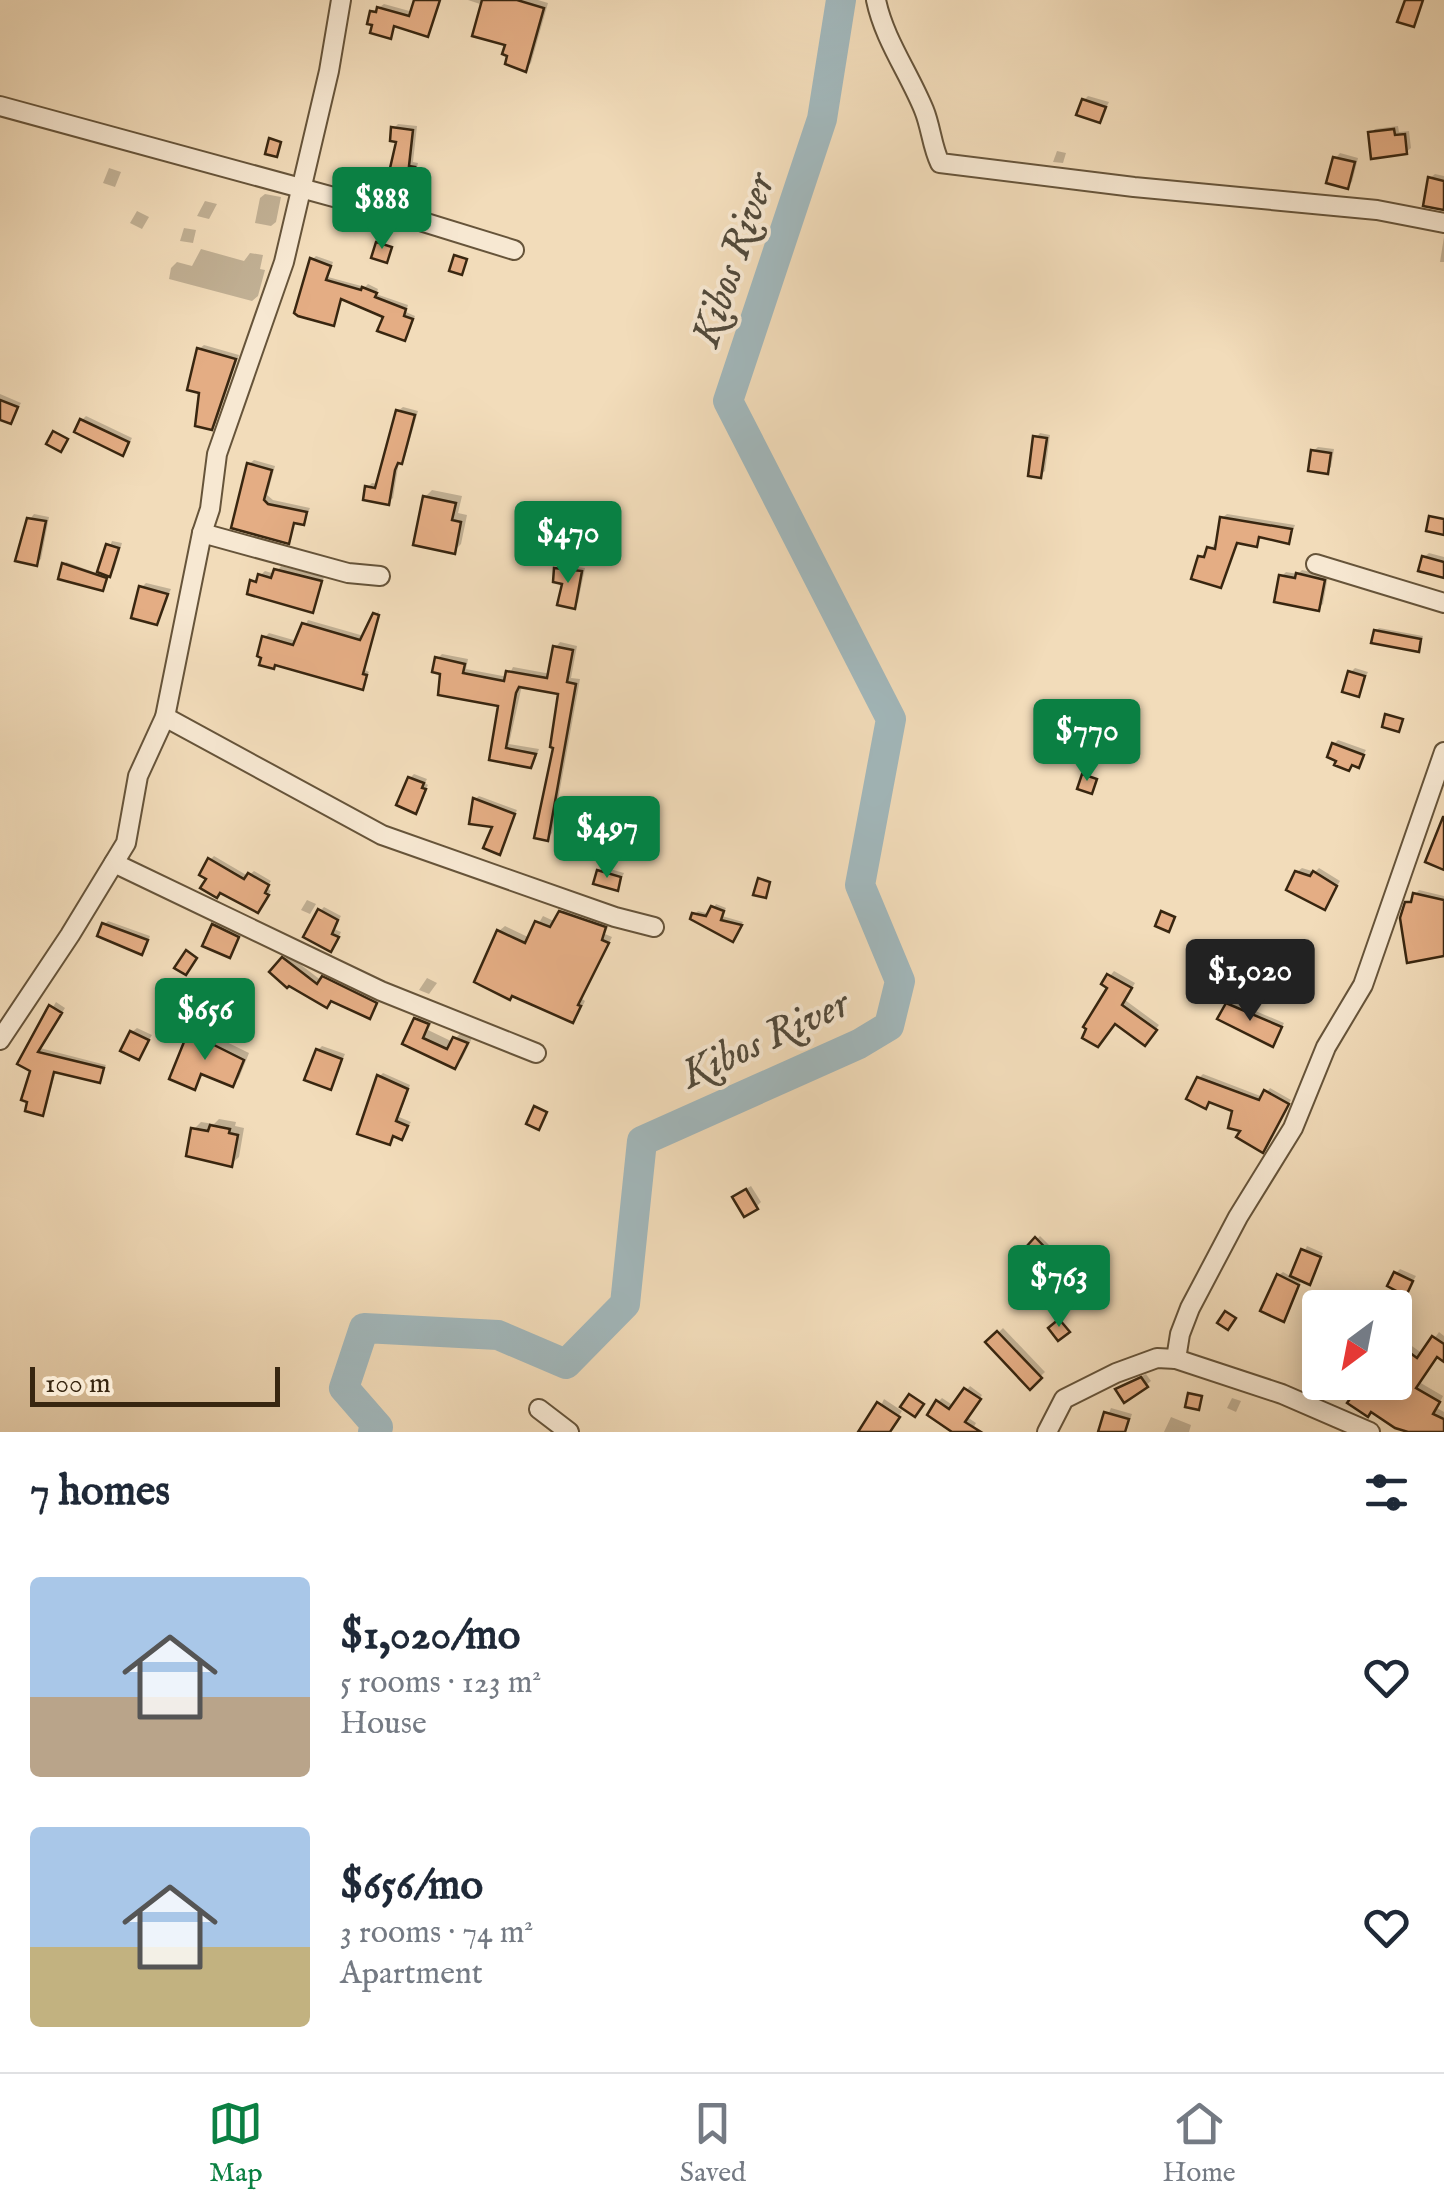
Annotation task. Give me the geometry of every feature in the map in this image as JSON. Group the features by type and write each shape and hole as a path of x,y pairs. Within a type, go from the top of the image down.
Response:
{"street":[{"path":"0,1040 126,844 138,776 165,717 210,509 217,454 284,262 342,0"},
{"path":"876,0 885,32 910,75 927,116 938,160 944,164 1377,210 1444,223"},
{"path":"0,106 514,250"},
{"path":"202,533 348,572 380,576"},
{"path":"1316,564 1444,603"},
{"path":"165,717 382,835 615,917 654,927"},
{"path":"1176,1360 1190,1308 1238,1217 1294,1128 1326,1046 1362,985 1444,752"},
{"path":"114,862 380,991 536,1053"},
{"path":"1047,1432 1059,1406 1071,1394 1157,1358 1176,1360 1282,1394 1370,1432"},
{"path":"540,1409 569,1432"}],"building":[{"path":"414,0 440,0 428,37 394,26 391,39 370,33 370,11 376,12 377,7 409,16"},
{"path":"482,0 517,0 544,8 526,72 505,64 505,45 472,36"},
{"path":"1405,0 1423,0 1414,27 1397,22"},
{"path":"1082,99 1106,107 1100,123 1076,115"},
{"path":"391,127 413,130 409,166 415,167 408,195 385,190 396,142 390,141"},
{"path":"1394,129 1395,135 1405,134 1407,154 1371,159 1368,132"},
{"path":"269,138 281,142 277,157 265,154"},
{"path":"1333,157 1355,162 1348,189 1326,183"},
{"path":"1428,177 1444,181 1444,210 1423,206"},
{"path":"376,242 392,247 387,263 371,258"},
{"path":"454,255 467,259 462,275 449,271"},
{"path":"310,258 331,266 326,280 361,290 362,287 377,293 375,297 406,309 404,316 413,319 405,341 377,331 383,317 341,299 334,326 294,313"},
{"path":"197,348 236,359 212,430 195,426 199,393 187,390"},
{"path":"0,400 18,407 11,424 0,420"},
{"path":"396,410 415,415 402,464 398,463 395,470 389,505 363,500 365,486 375,488"},
{"path":"80,419 129,442 123,456 74,432"},
{"path":"53,431 68,439 61,452 46,444"},
{"path":"1033,436 1047,438 1041,478 1028,476"},
{"path":"1311,450 1331,453 1328,474 1308,471"},
{"path":"247,463 272,470 264,500 268,504 307,512 304,525 294,523 289,544 231,528"},
{"path":"423,496 456,503 452,520 461,522 455,554 413,545"},
{"path":"1429,516 1444,519 1444,535 1426,531"},
{"path":"1220,517 1292,529 1289,544 1259,537 1257,547 1237,543 1221,588 1191,579 1198,556 1204,557 1207,547 1215,549"},
{"path":"27,518 46,521 37,566 15,561"},
{"path":"106,544 119,548 110,577 97,572"},
{"path":"1422,556 1444,562 1444,578 1418,571"},
{"path":"62,563 107,578 103,591 58,579"},
{"path":"554,568 582,571 575,609 557,605 562,584 553,582"},
{"path":"274,569 322,581 313,613 247,594 250,580 256,582 258,574 271,578"},
{"path":"1296,573 1325,580 1319,611 1274,602 1279,575 1295,578"},
{"path":"139,586 168,594 157,625 131,618"},
{"path":"373,613 379,615 363,674 367,675 363,690 275,665 274,669 259,665 262,636 293,645 302,623 360,640"},
{"path":"1374,630 1421,639 1419,652 1371,643"},
{"path":"553,646 573,650 567,682 576,684 548,841 534,838 553,748 550,747 558,694 519,687 516,693 506,748 536,754 531,768 489,760 498,706 438,695 440,674 432,672 435,657 465,664 463,673 504,681 506,671 547,678"},
{"path":"1348,671 1365,676 1359,697 1342,692"},
{"path":"1385,714 1403,719 1399,732 1382,727"},
{"path":"1332,743 1364,755 1359,768 1352,765 1349,771 1334,765 1336,761 1327,757"},
{"path":"1082,774 1097,779 1092,794 1077,789"},
{"path":"408,777 424,783 422,788 426,789 416,814 396,805"},
{"path":"473,798 515,814 500,855 483,848 492,827 469,824"},
{"path":"1444,817 1444,870 1425,862"},
{"path":"208,858 244,879 248,873 269,885 265,893 269,895 258,913 220,893 217,898 200,888 206,879 199,875"},
{"path":"597,870 621,877 618,891 593,884"},
{"path":"1295,871 1310,876 1313,871 1337,886 1325,910 1286,890"},
{"path":"758,878 770,882 766,898 753,895"},
{"path":"1413,893 1444,900 1444,956 1407,963 1400,918"},
{"path":"711,906 724,911 721,920 742,925 733,942 690,919 692,913 706,916"},
{"path":"318,909 338,920 332,934 339,937 331,952 303,937"},
{"path":"559,911 606,927 602,940 609,943 573,1023 474,982 497,930 525,943 535,921 550,927"},
{"path":"1161,911 1175,917 1169,932 1155,926"},
{"path":"102,923 148,940 142,955 97,936"},
{"path":"212,924 239,937 230,958 202,946"},
{"path":"186,950 197,958 186,975 174,968"},
{"path":"282,957 317,984 322,976 377,1003 370,1019 331,1001 327,1008 287,988 269,972"},
{"path":"1107,974 1132,988 1122,1005 1157,1030 1145,1046 1115,1024 1098,1047 1082,1038 1086,1029 1083,1027 1107,988 1101,984"},
{"path":"1226,1003 1282,1027 1273,1047 1217,1019"},
{"path":"49,1005 62,1013 38,1052 104,1068 100,1083 54,1072 43,1116 25,1111 27,1102 21,1100 30,1071 17,1064"},
{"path":"414,1018 429,1024 423,1038 447,1049 453,1037 468,1043 455,1069 402,1044"},
{"path":"130,1031 149,1040 139,1060 120,1051"},
{"path":"188,1032 244,1060 233,1087 201,1074 195,1090 169,1079"},
{"path":"316,1049 342,1059 331,1090 304,1080"},
{"path":"377,1075 408,1089 396,1121 408,1126 402,1140 393,1136 390,1145 357,1134"},
{"path":"1197,1077 1259,1100 1264,1090 1289,1104 1263,1153 1236,1137 1240,1131 1228,1128 1232,1111 1209,1102 1206,1109 1186,1099"},
{"path":"534,1106 547,1112 539,1130 526,1124"},
{"path":"210,1125 238,1135 232,1167 186,1156 191,1128 208,1131"},
{"path":"746,1189 758,1209 744,1217 732,1197"},
{"path":"1035,1237 1059,1262 1040,1282 1016,1258"},
{"path":"1301,1249 1321,1257 1310,1285 1290,1276"},
{"path":"1394,1272 1413,1281 1409,1290 1387,1286"},
{"path":"1277,1274 1299,1285 1284,1322 1260,1311"},
{"path":"1225,1311 1236,1318 1228,1330 1217,1323"},
{"path":"1059,1319 1070,1332 1058,1341 1048,1328"},
{"path":"997,1331 1042,1378 1030,1390 985,1342"},
{"path":"1432,1336 1444,1344 1444,1362 1437,1357 1416,1388 1440,1402 1433,1414 1444,1419 1444,1432 1408,1432 1371,1412 1368,1417 1347,1403 1412,1400 1412,1354 1417,1358"},
{"path":"1141,1377 1148,1387 1124,1403 1115,1389"},
{"path":"964,1388 981,1399 965,1422 981,1432 952,1432 927,1415 936,1400 949,1409"},
{"path":"1188,1393 1202,1396 1199,1410 1185,1407"},
{"path":"909,1394 924,1404 915,1417 900,1407"},
{"path":"877,1402 900,1417 890,1432 858,1432"},
{"path":"1104,1412 1129,1419 1125,1432 1098,1432"}],"waterway":[{"name":"Kibos River","path":"373,1432 378,1427 344,1388 364,1328 498,1335 566,1364 625,1304 642,1141 859,1044 889,1026 900,981 860,885 891,719 728,401 822,119 841,0"}]}
